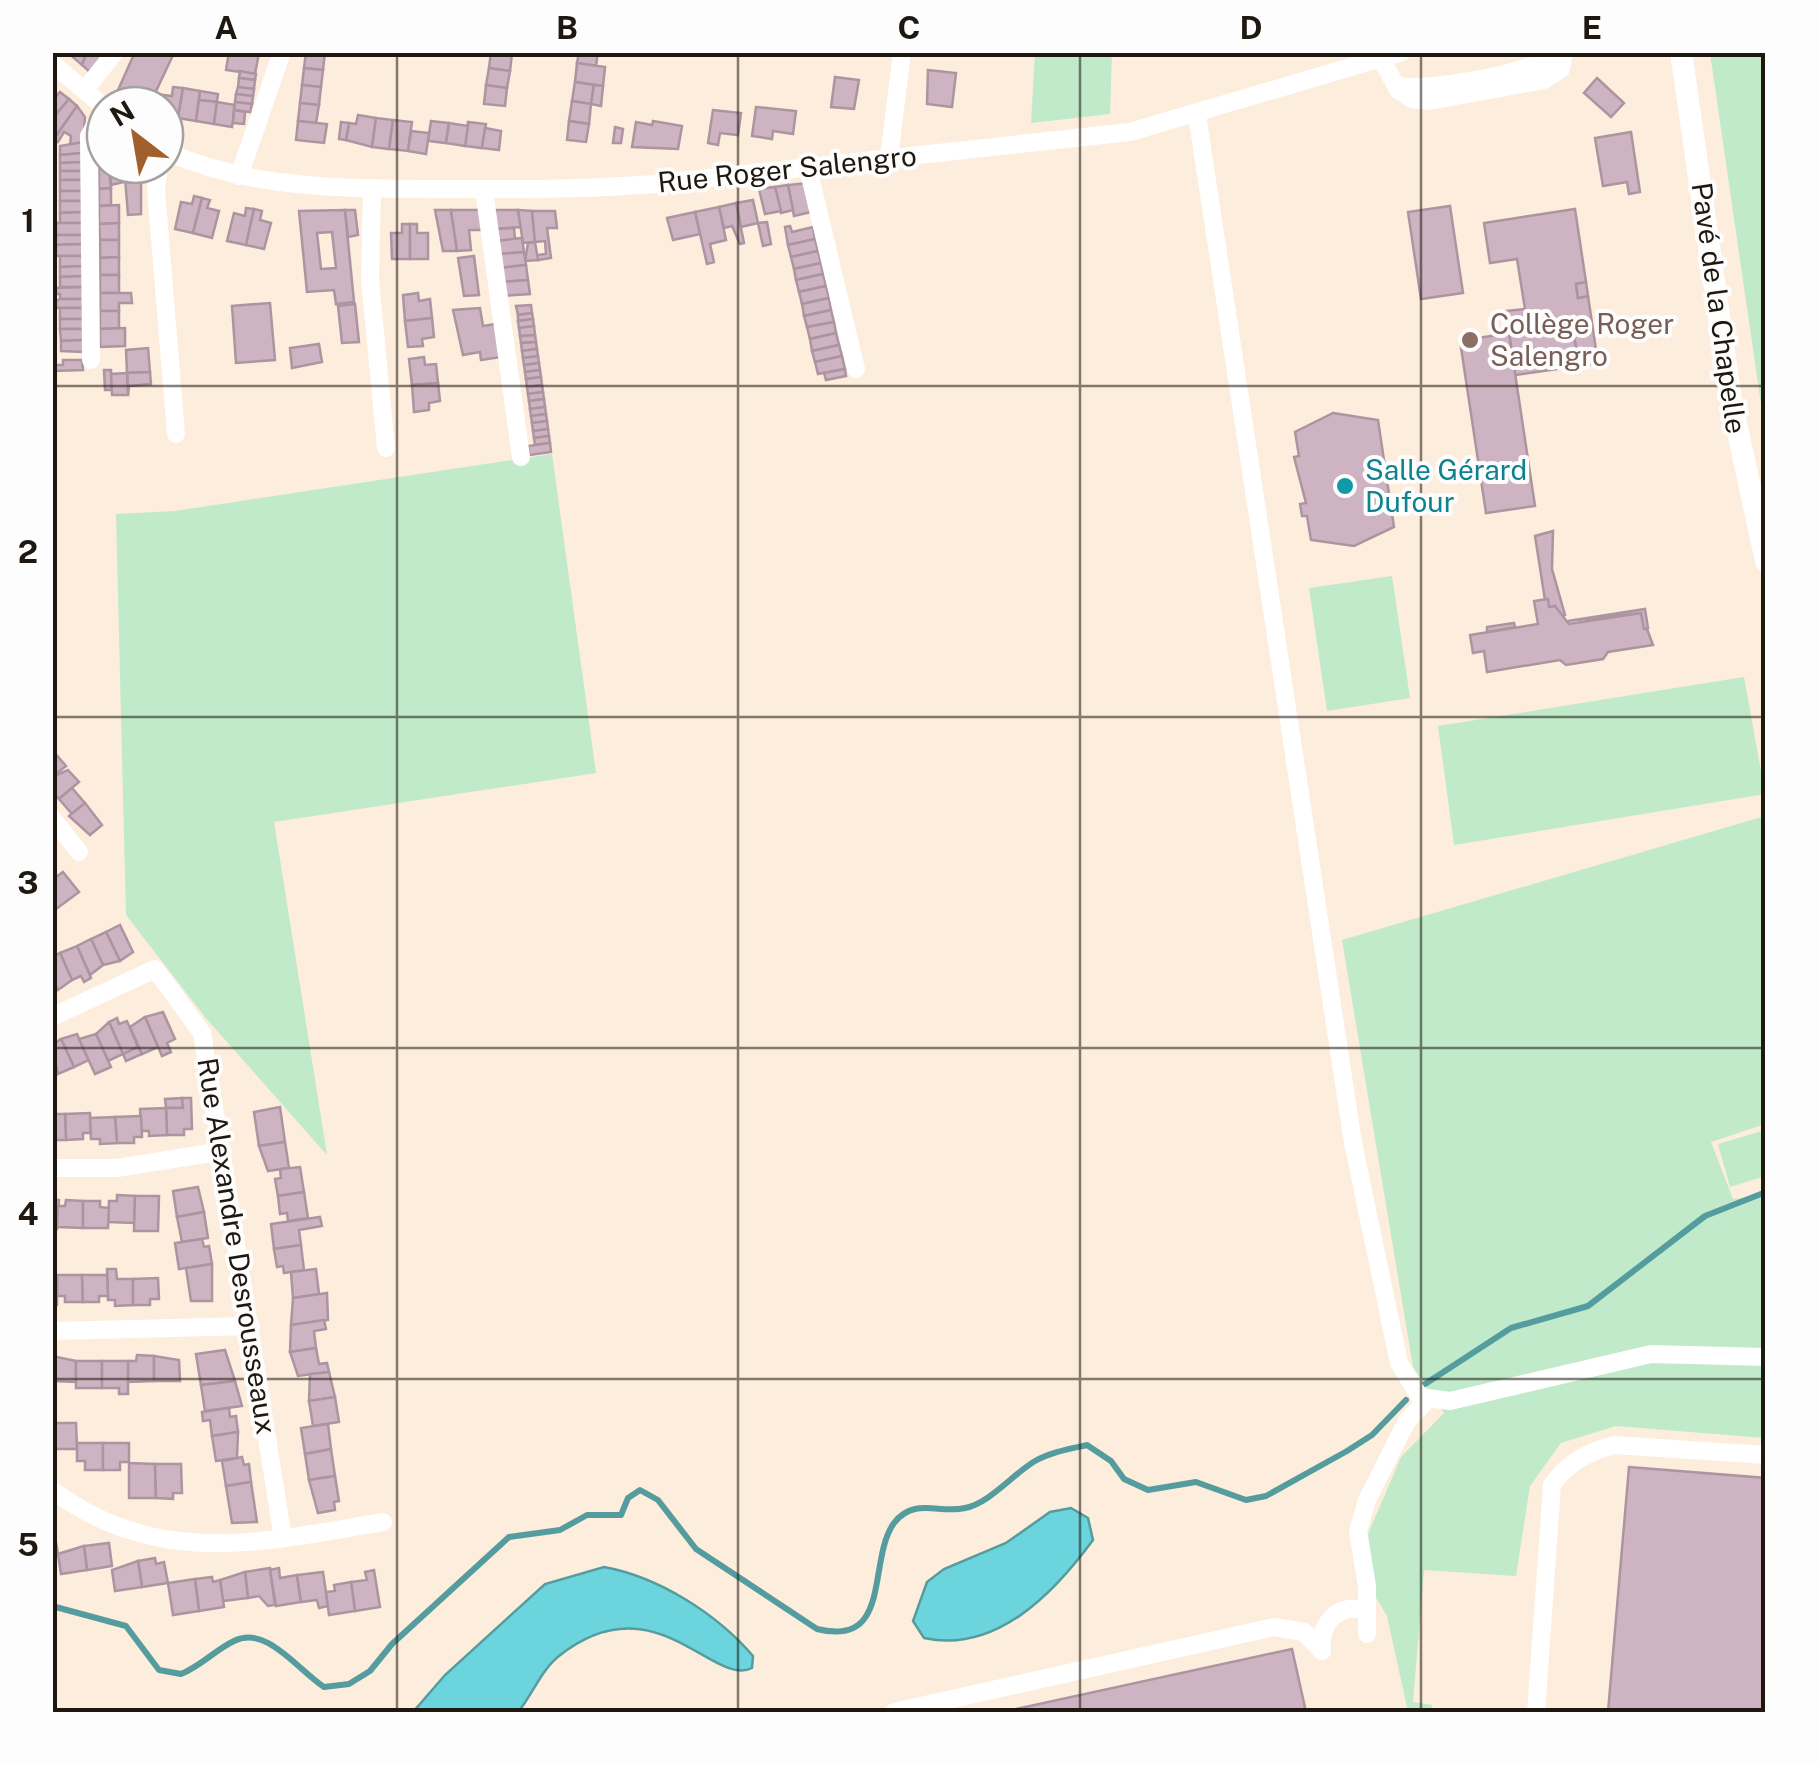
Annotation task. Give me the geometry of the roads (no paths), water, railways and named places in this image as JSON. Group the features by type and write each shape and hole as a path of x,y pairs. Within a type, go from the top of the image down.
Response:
{"main road":[{"name":"Pavé de la Chapelle","path":"1681,52 1731,400 1766,562"}],"street":[{"path":"52,63 84,90 116,52"},
{"path":"239,176 282,52"},
{"path":"889,158 902,52"},
{"name":"Rue Roger Salengro","path":"185,158 239,176 285,185 594,189 1130,132 1402,52"},
{"path":"1392,84 1420,88 1524,69 1543,64 1555,52"},
{"path":"1381,58 1392,84 1407,97 1423,101 1554,76 1563,65 1564,52"},
{"path":"1196,115 1353,1143 1399,1364 1423,1399 1450,1401 1652,1354 1766,1357"},
{"path":"808,168 856,369"},
{"path":"89,185 91,360"},
{"path":"157,185 176,434"},
{"path":"372,188 370,280 386,448"},
{"path":"484,190 520,457"},
{"path":"52,818 79,852"},
{"name":"Rue Alexandre Desrousseaux","path":"52,1016 156,969 202,1033 283,1538"},
{"path":"52,1168 117,1168 223,1152"},
{"path":"52,1331 251,1326"},
{"path":"1368,1634 1364,1610 1367,1586 1358,1531 1367,1500 1407,1421 1423,1399"},
{"path":"1536,1712 1552,1485 1563,1469 1592,1451 1614,1445 1766,1455"},
{"path":"52,1490 106,1522 149,1538 200,1544 283,1538 382,1522"},
{"path":"894,1712 1274,1627 1304,1632 1322,1650 1320,1635 1331,1616 1352,1607 1364,1610"}],"water":[{"path":"1071,1508 1088,1518 1093,1540 1041,1599 999,1628 975,1637 950,1641 924,1638 913,1621 927,1582 944,1569 1006,1543 1050,1512"},
{"path":"604,1567 666,1588 705,1612 753,1656 752,1668 736,1670 677,1641 652,1632 624,1629 593,1636 559,1656 518,1712 413,1712 445,1675 545,1584"}],"waterway":[{"path":"1425,1384 1511,1328 1588,1306 1705,1216 1766,1192"},
{"path":"52,1606 126,1626 159,1670 181,1674 234,1641 246,1638 258,1639 281,1651 324,1687 349,1684 370,1671 392,1644 509,1537 560,1530 587,1515 621,1515 628,1498 640,1490 658,1500 696,1549 817,1629 841,1631 857,1626 868,1614 886,1539 894,1523 910,1511 974,1505 1035,1461 1087,1445 1111,1461 1124,1479 1148,1490 1196,1482 1246,1500 1266,1496 1372,1435 1406,1400"}],"place":[{"name":"Collège Roger Salengro","path":"1470,340"},
{"name":"Salle Gérard Dufour","path":"1345,486"}]}
